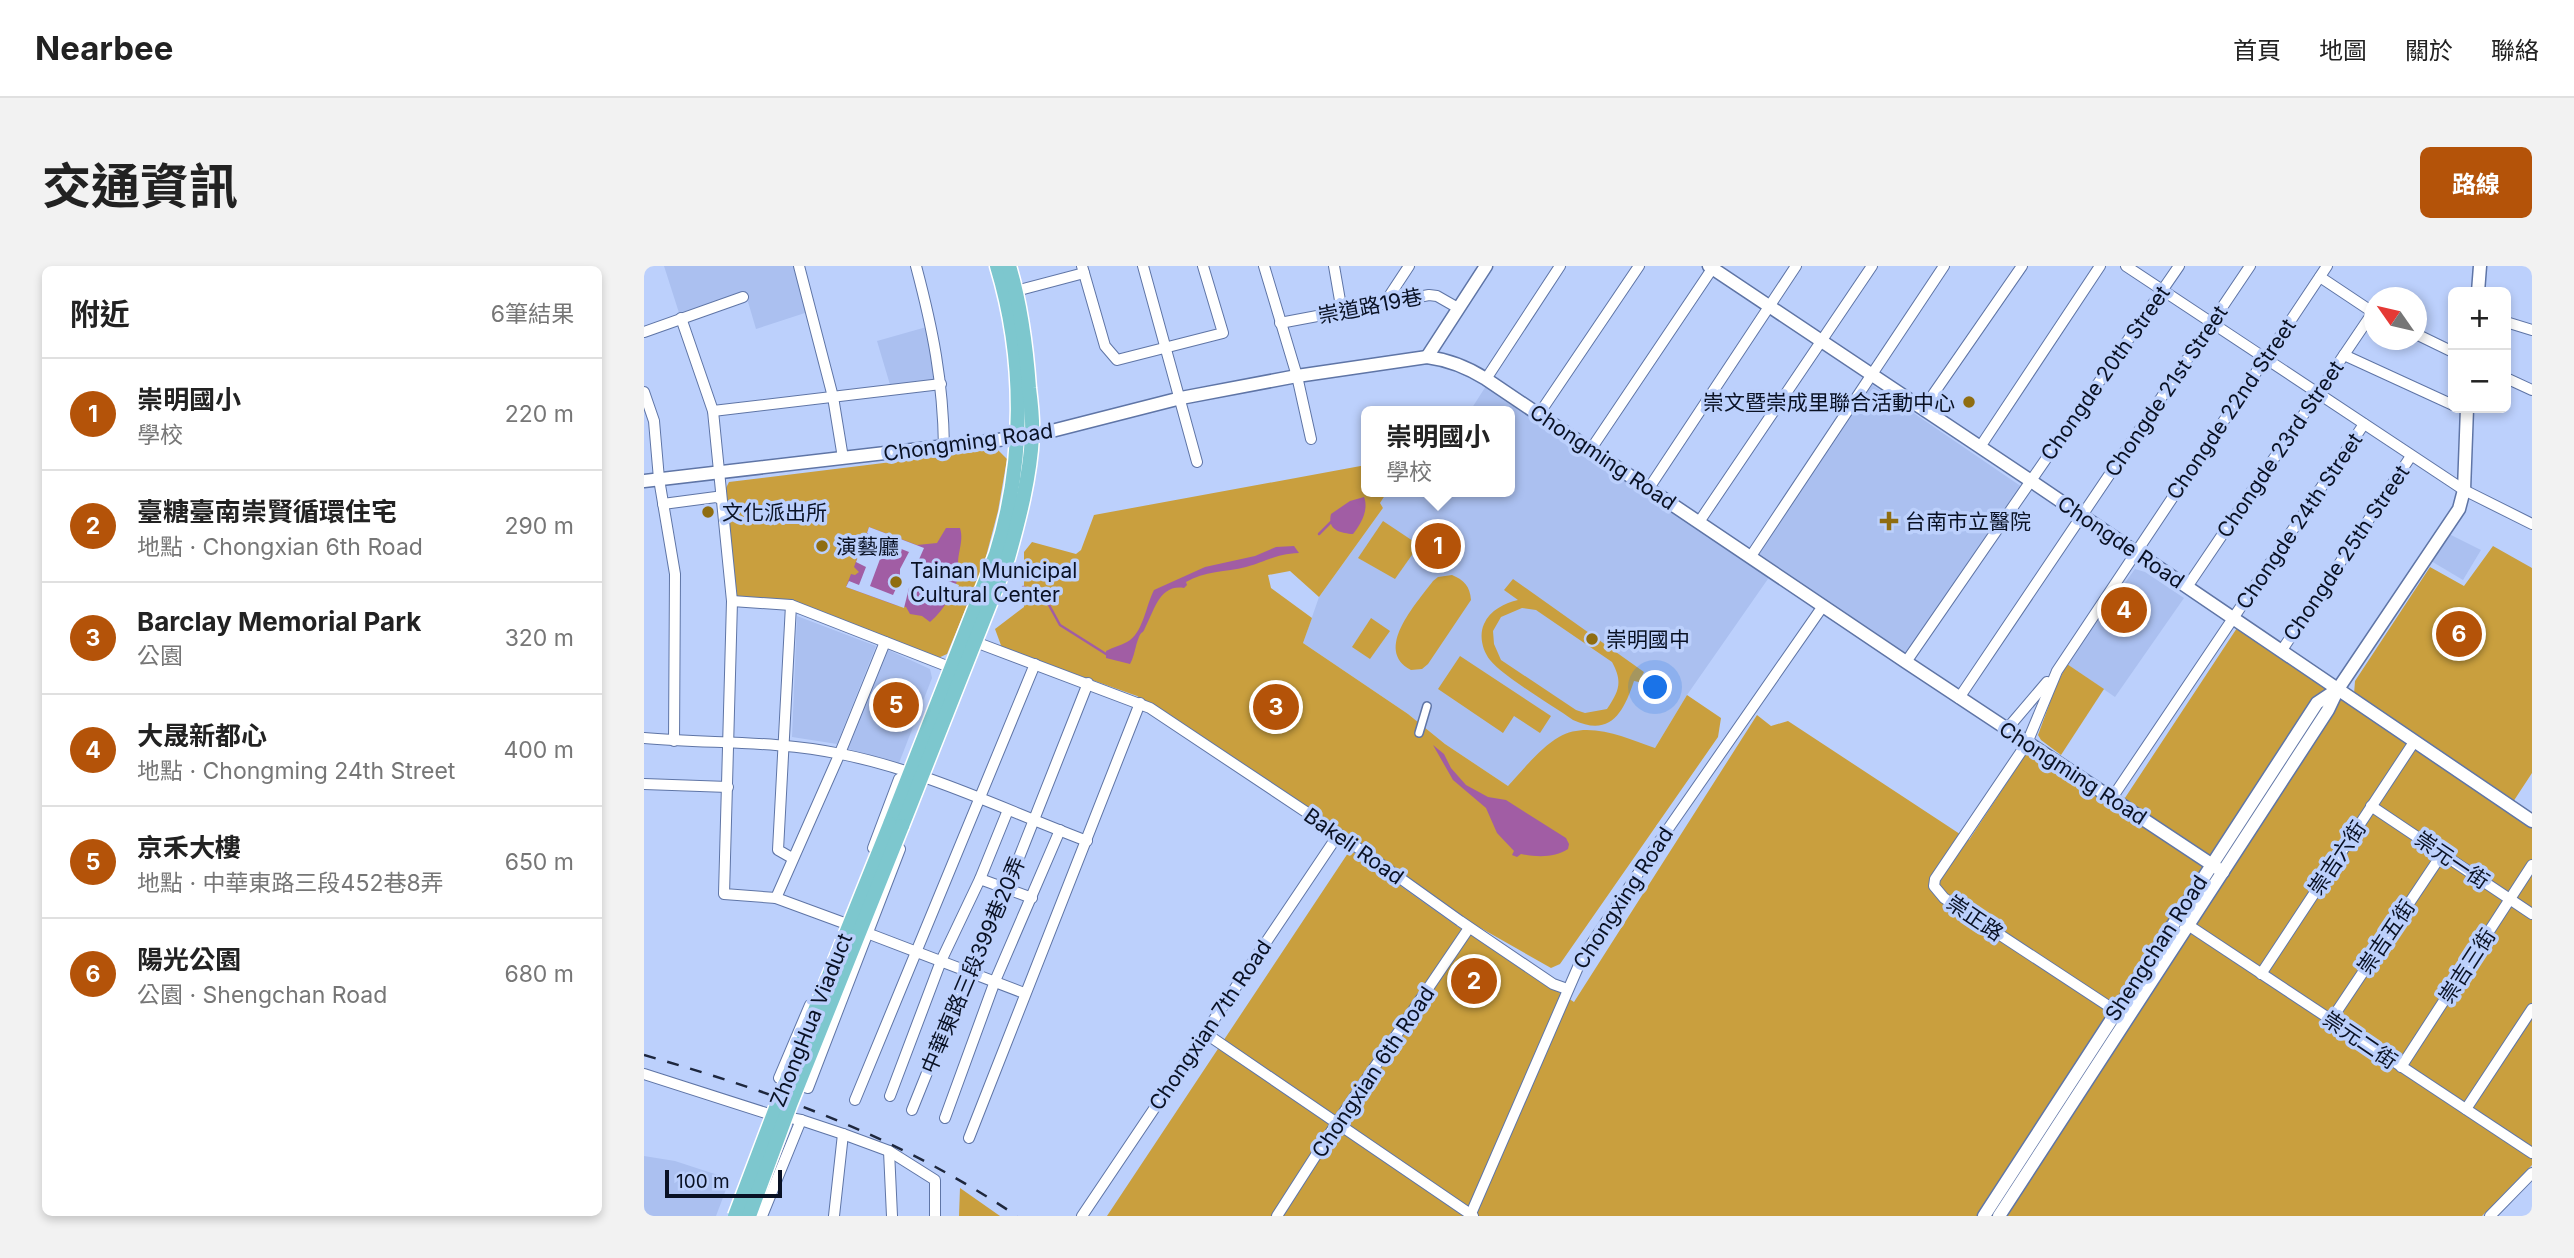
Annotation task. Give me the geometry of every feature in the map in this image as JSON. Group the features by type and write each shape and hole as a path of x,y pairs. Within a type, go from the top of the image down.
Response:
{"main road":[{"path":"997,266 1006,294 1025,437"},
{"path":"896,825 969,639 1016,531 1025,437 1025,341 1009,266"},
{"name":"ZhongHua Viaduct","path":"735,1216 784,1087 896,825"},
{"name":"ZhongHua Viaduct","path":"749,1216 896,825"}],"street":[{"path":"799,266 833,397 843,458"},
{"path":"916,266 933,332 941,384 944,447"},
{"path":"1143,266 1197,461"},
{"path":"1016,291 1083,270 1105,346 1117,360 1223,332 1203,266"},
{"path":"1264,266 1297,376 1311,439"},
{"path":"1334,266 1342,312"},
{"path":"1384,303 1409,266"},
{"path":"1427,357 1486,266"},
{"path":"1486,379 1560,266"},
{"path":"1539,414 1639,266"},
{"path":"1648,488 1796,266"},
{"path":"1699,522 1872,266"},
{"path":"1751,556 1944,266"},
{"path":"1923,409 2022,266"},
{"path":"1980,447 2100,266"},
{"path":"2126,266 2463,490 2532,524"},
{"name":"Chongde 20th Street","path":"1906,662 2179,266"},
{"name":"Chongde 21st Street","path":"1959,698 2250,266"},
{"name":"Chongde 22nd Street","path":"2057,671 2134,551 2327,266"},
{"path":"2478,287 2480,266"},
{"path":"1591,449 1712,267"},
{"name":"Chongde Road","path":"1712,267 2532,821"},
{"path":"2320,277 2364,306"},
{"name":"崇道路19巷","path":"1280,323 1433,295 1458,308"},
{"path":"644,332 743,298"},
{"path":"681,318 713,411 732,601 724,894 776,898 844,923"},
{"path":"2511,324 2532,330"},
{"name":"Chongde 23rd Street","path":"2187,587 2364,326"},
{"path":"2427,339 2449,350"},
{"path":"2344,355 2448,403"},
{"name":"Chongming Road","path":"644,481 1025,437 1181,398 1297,376 1427,357 1455,362 1539,414 1959,698 2223,872"},
{"path":"2511,380 2532,390"},
{"path":"713,411 941,384"},
{"path":"644,392 654,421 659,479 675,574 674,741"},
{"name":"Shengchan Road","path":"1998,1216 2328,710 2338,689 2459,509 2463,490 2464,413"},
{"name":"Chongde 24th Street","path":"2112,799 2364,424"},
{"name":"Chongde 25th Street","path":"2282,650 2411,456"},
{"path":"663,504 716,497 721,499"},
{"path":"732,601 791,605 957,670"},
{"path":"791,605 778,850 792,858"},
{"name":"Chongxing Road","path":"1471,1215 1582,958 1623,894 1823,606"},
{"name":"Bakeli Road","path":"969,639 1140,703 1338,835 1469,928 1553,984 1567,989"},
{"path":"776,898 885,642"},
{"path":"855,1100 1035,664"},
{"path":"2007,729 2057,671"},
{"path":"2027,743 2057,671"},
{"name":"中華東路三段399巷20弄","path":"912,1110 968,971 1007,888 1088,682"},
{"name":"Shengchan Road","path":"1984,1216 2317,703 2338,689"},
{"path":"969,1138 1140,703"},
{"path":"1419,733 1427,706"},
{"path":"644,738 783,744 840,753 916,774 1087,841"},
{"name":"崇吉六街","path":"2261,974 2414,742"},
{"name":"崇正路","path":"2027,743 1938,873 1934,886 1944,898 2127,1018"},
{"path":"916,774 924,788 808,1088 779,1078 844,923 900,779 916,774"},
{"path":"644,784 728,788"},
{"name":"崇元一街","path":"2371,806 2532,914"},
{"path":"890,1096 942,961 1008,810"},
{"path":"945,1118 995,981 1060,830"},
{"name":"Chongxian 7th Road","path":"1082,1216 1338,835"},
{"name":"崇吉五街","path":"2331,1020 2442,853"},
{"name":"崇吉三街","path":"2401,1067 2532,865"},
{"path":"980,879 1032,898"},
{"name":"崇元二街","path":"2188,925 2532,1153"},
{"name":"Chongxian 6th Road","path":"1278,1216 1336,1124 1469,928"},
{"path":"867,933 1024,993"},
{"path":"2466,1109 2532,1009"},
{"path":"1205,1033 1471,1215"},
{"path":"644,1074 769,1114 801,1120 843,1133 889,1151 935,1180 935,1216"},
{"path":"729,1216 769,1114"},
{"path":"762,1216 801,1120"},
{"path":"834,1216 843,1133"},
{"path":"889,1151 892,1216"},
{"path":"2490,1216 2532,1173"}],"shaded area":[{"path":"664,266 794,266 808,312 756,329 746,295 680,316"},
{"path":"930,326 939,383 891,388 877,341"},
{"name":"台南市立醫院","path":"1871,384 2022,487 1906,655 1758,554"},
{"name":"崇明國中","path":"1486,386 1770,576 1687,695 1655,748 1508,786 1303,643 1319,597 1383,508 1379,503 1383,497 1515,497 1515,406 1473,406"},
{"path":"997,449 1007,459 998,511 984,564 947,654 936,659 789,602 737,596 725,490 729,482"},
{"path":"1361,466 1361,497 1384,497 1380,503 1383,508 1319,597 1290,571 1268,575 1271,588 1312,618 1303,643 1508,786 1545,747 1570,732 1607,732 1655,748 1687,695 1721,718 1718,737 1560,964 1551,968 1463,918 1338,829 1137,696 1002,648 995,629 1024,607 1024,552 1032,542 1076,554 1081,550 1094,515"},
{"path":"1364,497 1365,512 1353,534 1333,527 1331,514 1350,501"},
{"path":"1383,521 1419,545 1395,579 1358,558"},
{"path":"869,527 917,545 937,543 946,528 960,528 960,573 948,600 930,622 922,616 910,614 906,607 846,587 851,574 859,572 854,567 862,545 867,546 870,543 865,538"},
{"path":"2449,534 2481,550 2463,580 2431,561"},
{"path":"1294,546 1299,553 1200,576 1186,582 1184,588 1169,590 1158,600 1140,635 1130,664 1106,658 1106,651 1127,642 1137,633 1154,590 1205,567 1255,556 1276,547"},
{"path":"2493,546 2532,568 2532,773 2513,802 2354,694 2355,681 2430,567 2464,586"},
{"path":"2135,569 2145,572 2184,598 2115,697 2067,664"},
{"path":"1452,575 1466,584 1471,600 1428,664 1422,669 1411,670 1400,661 1396,651 1401,627 1433,581 1438,577"},
{"path":"1513,579 1644,672 1639,682 1634,681 1625,703 1613,719 1597,726 1573,720 1517,683 1490,660 1482,642 1484,624 1498,608 1518,600 1504,590","holes":["1522,608 1536,610 1612,662 1618,675 1618,686 1607,709 1585,713 1576,710 1501,660 1494,644 1493,631 1501,617"]},
{"path":"797,616 876,646 837,744 792,737"},
{"path":"1371,618 1390,631 1370,659 1352,647"},
{"path":"2237,628 2532,825 2532,1165 2482,1216 1107,1216 1350,850 1457,926 1574,1002 1757,715 1771,726 1788,721 1969,840 2029,749 2117,810"},
{"path":"884,648 930,669 932,678 899,763 845,748"},
{"path":"1460,656 1551,716 1540,733 1514,716 1503,733 1438,689"},
{"path":"2067,664 2104,689 2061,755 2038,735"},
{"path":"1433,745 1444,754 1451,768 1466,785 1488,797 1506,800 1566,838 1568,849 1545,856 1512,855 1514,851 1497,833 1486,808 1453,780"},
{"path":"644,1156 675,1161 730,1179 716,1216 644,1216"},
{"path":"960,1188 1000,1216 959,1216"}],"pier":[{"path":"869,527 924,548 917,564 924,572 959,585 954,599 918,586 909,588 904,608 846,587 849,581 859,585 866,567 856,562 860,552 870,556 877,538 867,533","holes":["886,543 909,552 900,569 900,580 893,595 870,586"]}],"waterway":[{"path":"1319,534 1331,522"},
{"path":"1023,587 1044,596 1060,625 1106,654"}],"railway":[{"path":"644,1055 791,1102 837,1121 928,1163 1017,1216"}],"place":[{"name":"崇文暨崇成里聯合活動中心","path":"1969,402"},
{"name":"文化派出所","path":"708,512"},
{"name":"台南市立醫院","path":"1889,521"},
{"name":"演藝廳","path":"822,546"},
{"name":"崇明國小","path":"1438,546"},
{"name":"Tainan Municipal Cultural Center","path":"896,582"},
{"name":"大晟新都心","path":"2124,610"},
{"name":"陽光公園","path":"2459,634"},
{"name":"崇明國中","path":"1592,639"},
{"name":"京禾大樓","path":"896,705"},
{"name":"Barclay Memorial Park","path":"1276,707"},
{"name":"臺糖臺南崇賢循環住宅","path":"1474,981"}]}
